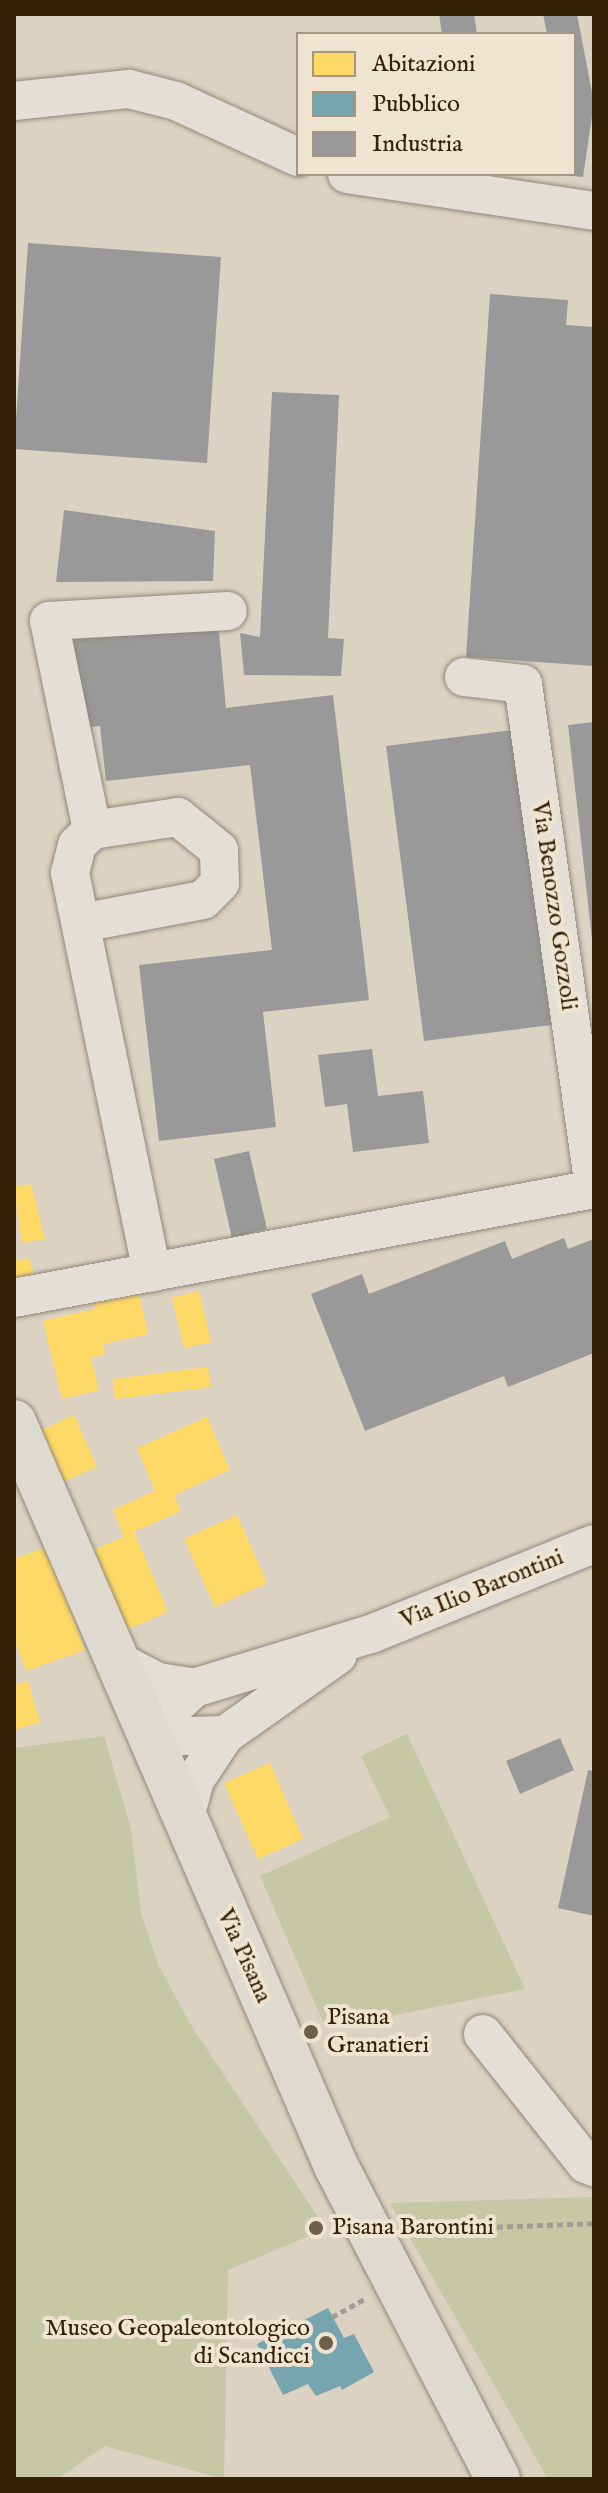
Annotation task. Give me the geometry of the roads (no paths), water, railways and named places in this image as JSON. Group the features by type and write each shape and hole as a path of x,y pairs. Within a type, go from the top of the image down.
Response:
{"main road":[{"name":"Via Pisana","path":"14,1422 121,1663 184,1821 367,2232 498,2479"}],"street":[{"path":"14,101 64,92 129,89 176,101 296,156"},
{"path":"360,176 594,211"},
{"path":"92,830 49,621 228,611"},
{"name":"Via Benozzo Gozzoli","path":"14,1298 594,1188 523,684 464,677"},
{"path":"81,923 181,908 203,900 220,883 219,850 178,817 92,830 77,845 70,873 152,1273"},
{"name":"Via Ilio Barontini","path":"150,1737 162,1718 194,1688 371,1634 594,1544"},
{"name":"Via Ilio Barontini","path":"184,1821 195,1780 225,1735 371,1634"},
{"name":"Via Ilio Barontini","path":"121,1663 158,1682 194,1688"},
{"path":"150,1737 225,1735"},
{"path":"483,2034 586,2164 594,2167"}],"place":[{"name":"Pisana Granatieri","path":"311,2032"},
{"name":"Pisana Barontini","path":"316,2228"},
{"name":"Museo Geopaleontologico di Scandicci","path":"326,2343"}]}
